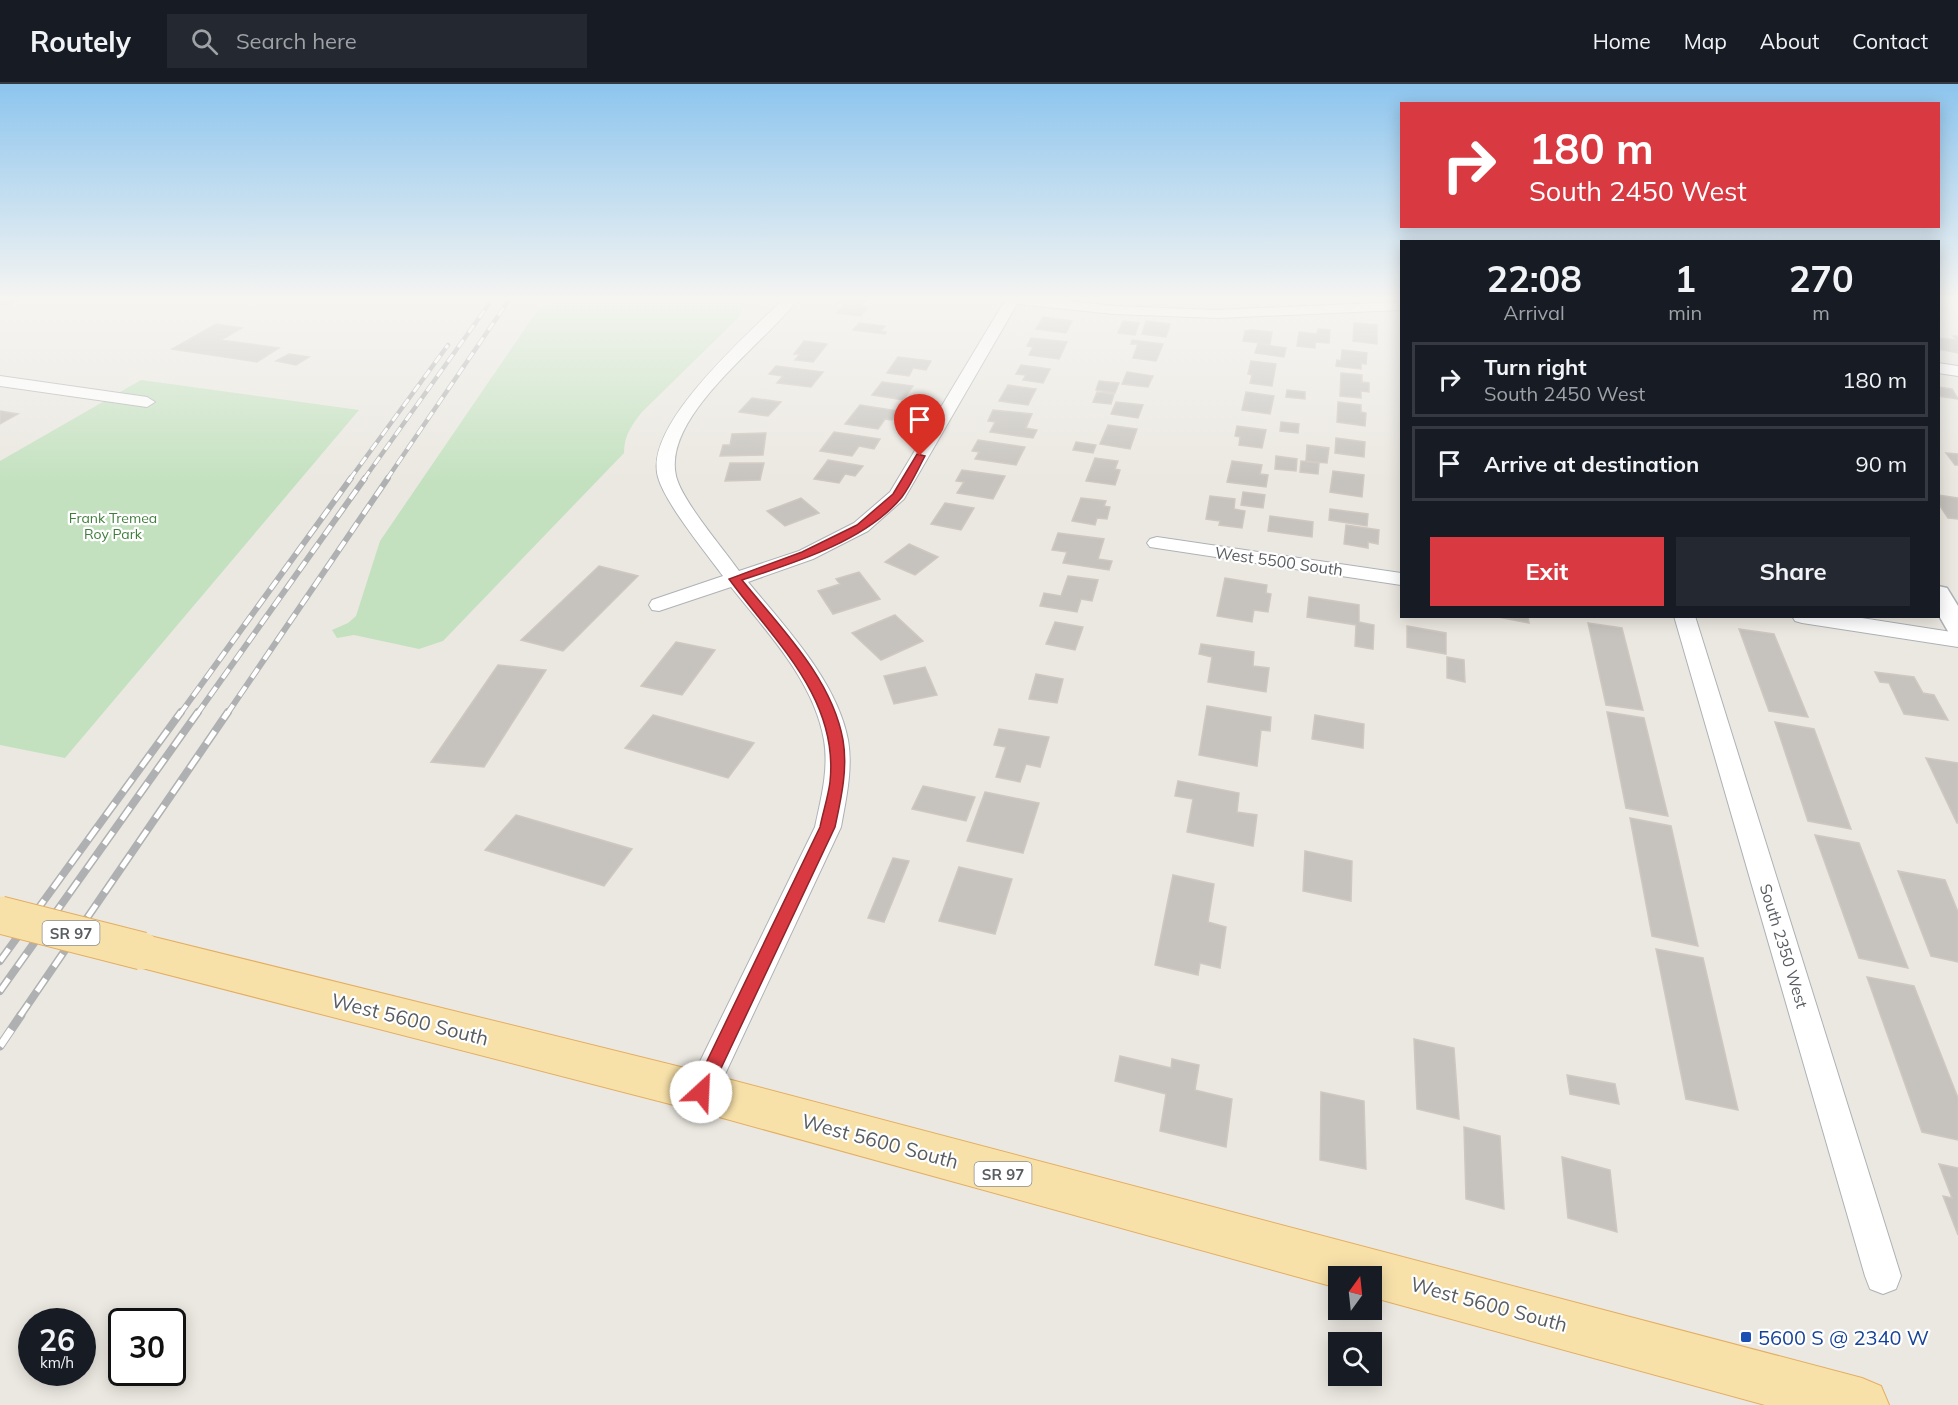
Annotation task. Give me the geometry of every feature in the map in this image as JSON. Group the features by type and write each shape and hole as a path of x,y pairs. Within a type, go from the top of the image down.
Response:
{"main road":[{"name":"West 5600 South","path":"0,915 701,1092 1862,1405"}],"street":[{"path":"701,1092 828,827 837,782 836,740 824,701 797,656 735,579 682,505 667,478 665,461 673,432 690,405 734,359"},
{"path":"659,605 806,555 861,527 897,495 977,359"},
{"path":"1940,368 1958,370"},
{"path":"0,381 147,402"},
{"name":"West 5500 South","path":"1157,543 1400,579"},
{"path":"1940,596 1958,627"},
{"name":"South 2350 West","path":"1685,618 1883,1276"},
{"path":"1815,618 1958,640"}],"green space":[{"path":"504,359 696,359 642,412 627,436 624,453 443,641 419,649 354,635 337,638 332,630 348,623 356,616 380,541"},
{"name":"Frank Tremea Roy Park","path":"141,380 359,410 65,758 0,745 0,461"}],"building":[{"path":"235,359 262,359 257,362"},
{"path":"280,359 306,359 296,365 276,361"},
{"path":"796,359 816,359 813,362"},
{"path":"897,359 931,361 926,370 913,368 909,376 887,373"},
{"path":"1341,359 1366,359 1366,364 1361,363 1361,369 1336,366 1337,360 1341,361"},
{"path":"1251,361 1276,364 1272,386 1250,383 1252,375 1248,374"},
{"path":"1021,365 1050,369 1043,383 1023,380 1026,375 1016,374"},
{"path":"776,366 823,372 811,387 777,383 783,376 769,374"},
{"path":"1127,372 1153,376 1148,387 1122,384"},
{"path":"1341,373 1362,375 1362,382 1369,383 1369,392 1361,391 1361,398 1340,396"},
{"path":"1099,381 1119,383 1115,393 1096,390"},
{"path":"882,382 913,386 903,400 872,395"},
{"path":"1008,385 1036,389 1028,405 999,401"},
{"path":"1940,387 1952,389 1958,399 1940,396"},
{"path":"1287,390 1305,392 1305,399 1286,397"},
{"path":"1097,392 1114,394 1111,404 1093,402"},
{"path":"1246,392 1274,396 1270,414 1242,410"},
{"path":"752,398 781,402 768,416 739,412"},
{"path":"1116,402 1143,405 1138,418 1111,414"},
{"path":"1338,402 1361,405 1361,412 1366,413 1365,426 1337,422"},
{"path":"860,405 898,411 892,420 885,419 878,429 845,424"},
{"path":"993,410 1032,414 1026,428 1037,430 1033,438 990,432 995,422 988,421"},
{"path":"0,411 18,414 0,424"},
{"path":"1281,422 1299,424 1298,433 1280,431"},
{"path":"1108,425 1137,429 1130,449 1100,444"},
{"path":"1237,426 1266,430 1262,448 1239,445 1240,437 1235,436"},
{"path":"834,432 880,439 874,449 859,446 852,456 820,451"},
{"path":"766,433 763,455 720,456 723,445 730,445 732,434"},
{"path":"1336,438 1365,442 1364,457 1335,453"},
{"path":"978,440 1025,447 1016,465 975,459 979,452 972,451"},
{"path":"1076,442 1096,445 1093,453 1073,450"},
{"path":"1307,445 1329,448 1327,463 1306,461"},
{"path":"1946,453 1958,454 1958,465 1955,465"},
{"path":"1276,456 1297,459 1296,471 1275,469"},
{"path":"1095,458 1118,461 1115,469 1120,470 1115,485 1086,481"},
{"path":"828,460 863,466 855,476 845,474 839,483 814,479"},
{"path":"1232,461 1262,465 1260,474 1268,475 1266,487 1227,482"},
{"path":"1301,461 1319,463 1318,474 1300,472"},
{"path":"730,463 764,463 760,480 725,481"},
{"path":"962,470 1005,476 993,499 957,493 964,482 956,481"},
{"path":"1333,471 1364,475 1362,497 1330,492"},
{"path":"1243,492 1265,495 1263,508 1241,505"},
{"path":"1940,495 1958,498 1958,519 1948,518 1940,506"},
{"path":"1210,496 1235,499 1234,509 1245,511 1242,528 1219,525 1220,521 1206,519"},
{"path":"801,498 819,513 785,526 767,511"},
{"path":"1081,498 1106,501 1104,506 1110,507 1107,519 1097,518 1095,525 1072,521"},
{"path":"945,503 974,508 961,530 931,524"},
{"path":"1330,509 1368,514 1367,526 1329,520"},
{"path":"1270,516 1313,522 1312,537 1268,531"},
{"path":"1346,525 1379,530 1378,544 1368,542 1368,548 1344,544"},
{"path":"1058,533 1104,539 1098,559 1112,561 1109,570 1063,563 1067,552 1052,550"},
{"path":"909,544 938,557 915,575 885,562"},
{"path":"599,566 638,576 563,651 521,640"},
{"path":"859,572 880,599 833,614 818,591 840,584 836,579"},
{"path":"1068,576 1098,580 1092,601 1081,599 1077,612 1040,606 1044,593 1061,596"},
{"path":"1225,578 1267,585 1266,593 1271,594 1268,612 1254,610 1252,622 1217,616"},
{"path":"1309,597 1359,605 1359,622 1374,625 1373,649 1355,646 1356,625 1307,617"},
{"path":"895,615 923,641 881,660 852,633"},
{"path":"1503,618 1528,618 1529,623"},
{"path":"1055,622 1083,627 1075,650 1046,644"},
{"path":"1588,623 1622,628 1643,710 1606,705"},
{"path":"1407,626 1446,633 1446,654 1407,647"},
{"path":"1739,629 1774,634 1808,717 1769,711"},
{"path":"676,642 715,650 682,695 641,686"},
{"path":"1201,644 1254,652 1253,666 1269,668 1266,692 1208,682 1212,657 1199,654"},
{"path":"1447,657 1464,660 1465,682 1447,678"},
{"path":"498,665 546,670 484,767 431,762"},
{"path":"925,667 937,695 894,704 884,676"},
{"path":"1875,672 1914,677 1923,693 1934,695 1948,720 1904,714 1889,683 1880,682"},
{"path":"1036,674 1063,679 1057,703 1029,699"},
{"path":"1207,706 1271,717 1270,731 1261,730 1257,766 1199,755"},
{"path":"1607,712 1644,718 1668,816 1626,808"},
{"path":"653,715 754,743 728,778 625,748"},
{"path":"1315,715 1364,724 1363,748 1312,739"},
{"path":"1775,722 1814,729 1851,829 1808,821"},
{"path":"999,729 1049,737 1040,767 1026,764 1020,782 996,777 1006,747 994,745"},
{"path":"1926,758 1958,763 1958,823 1957,823"},
{"path":"1178,781 1239,793 1237,812 1257,815 1253,846 1187,832 1193,799 1175,796"},
{"path":"923,786 975,797 966,821 912,809"},
{"path":"985,792 1039,803 1023,853 967,841"},
{"path":"516,815 632,849 604,886 485,850"},
{"path":"1630,818 1671,826 1698,946 1652,936"},
{"path":"1815,835 1859,843 1908,968 1859,958"},
{"path":"1305,851 1352,861 1351,901 1303,891"},
{"path":"893,858 909,861 884,922 868,918"},
{"path":"959,867 1012,879 995,934 939,921"},
{"path":"1898,871 1945,880 1958,912 1958,962 1931,956"},
{"path":"1173,875 1214,884 1208,922 1226,927 1220,968 1200,963 1198,975 1155,965"},
{"path":"1656,949 1703,958 1738,1110 1686,1099"},
{"path":"1867,977 1914,986 1958,1098 1958,1140 1922,1132"},
{"path":"1414,1039 1454,1048 1459,1119 1417,1109"},
{"path":"1120,1056 1171,1068 1172,1059 1199,1065 1195,1090 1232,1099 1226,1147 1160,1131 1166,1094 1115,1081"},
{"path":"1567,1075 1615,1084 1619,1104 1570,1094"},
{"path":"1321,1092 1364,1101 1366,1169 1320,1160"},
{"path":"1464,1127 1500,1136 1504,1209 1466,1199"},
{"path":"1562,1157 1610,1170 1617,1232 1568,1218"},
{"path":"1939,1164 1958,1168 1958,1235 1943,1196 1952,1198"}],"railway":[{"path":"350,479 438,359"},
{"path":"364,479 450,359"},
{"path":"387,479 469,359"},
{"path":"180,714 351,478"},
{"path":"197,714 365,478"},
{"path":"227,714 388,478"},
{"path":"0,961 181,712"},
{"path":"0,991 198,712"},
{"path":"20,1016 228,712"},
{"path":"0,1046 21,1015"}],"place":[{"name":"5600 S @ 2340 W","path":"1746,1337"}],"route":[{"path":"701,1092 828,827 837,782 836,740 824,701 797,656 735,579 806,555 861,527 897,495 920,456"}]}
